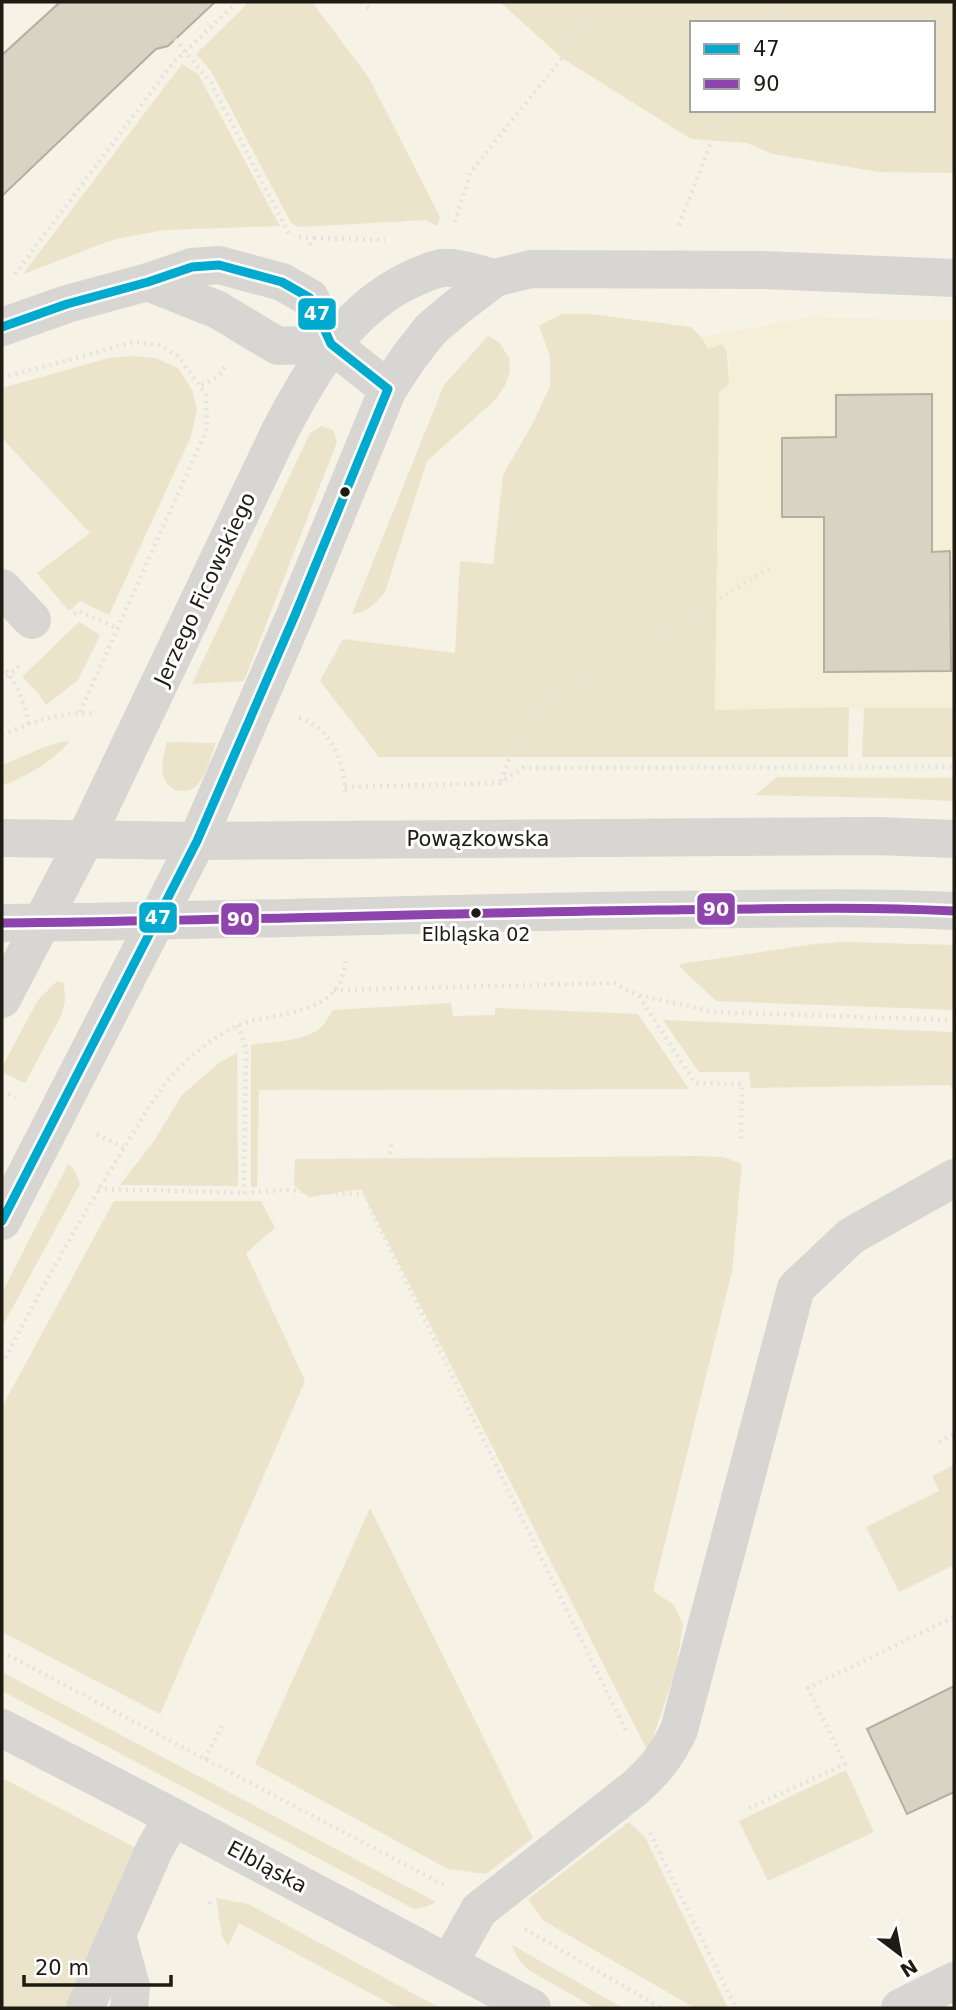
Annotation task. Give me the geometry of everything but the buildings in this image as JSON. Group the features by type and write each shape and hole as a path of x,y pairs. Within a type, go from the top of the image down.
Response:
{"street":[{"path":"2,327 67,304 192,267 219,265 282,282 310,298 331,344 388,389"},
{"name":"Jerzego Ficowskiego","path":"2,999 85,839 281,429 303,387 331,344 381,296 412,278 445,268 495,278"},
{"path":"2,1221 197,841 295,615 388,389 408,357 431,329 495,278 531,268 764,270 954,278"},
{"path":"148,282 218,310 278,346 331,344"},
{"path":"2,588 32,620"},
{"name":"Powązkowska","path":"2,838 197,841 877,836 954,839"},
{"path":"2,923 668,910 886,908 954,911"},
{"path":"449,1963 480,1910 635,1788 654,1772 668,1753 679,1730 796,1288 851,1237 954,1178"},
{"name":"Elbląska","path":"2,1728 532,2008"},
{"path":"85,2008 155,1848 173,1817"},
{"path":"117,1935 131,1987 129,2008"},
{"path":"900,2008 954,1981"}],"path":[{"path":"10,280 164,75 236,2"},
{"path":"362,2 371,10"},
{"path":"452,233 470,173 562,58 591,2"},
{"path":"772,21 781,2"},
{"path":"175,39 211,83 290,237"},
{"path":"663,269 711,142 726,112"},
{"path":"277,238 395,240"},
{"path":"282,282 314,238"},
{"path":"200,386 219,376 251,331"},
{"path":"2,378 134,342 159,345 178,356 206,394 207,429 80,712"},
{"path":"500,783 514,746 538,710 769,568"},
{"path":"2,665 19,690 29,724"},
{"path":"2,735 48,717 88,713"},
{"path":"296,717 305,719 333,744 341,762 345,801"},
{"path":"345,787 500,783 523,768 954,767"},
{"path":"2,1364 98,1189 163,1085 191,1057 238,1026 311,1008 327,998 339,983 345,965"},
{"path":"334,990 614,983 638,995 715,1012 954,1020"},
{"path":"638,995 695,1083 742,1084 741,1142"},
{"path":"238,1026 246,1048 244,1193"},
{"path":"2,1091 16,1097"},
{"path":"95,1133 124,1148"},
{"path":"98,1189 244,1193 285,1190 366,1195 378,1185 385,1171 392,1140"},
{"path":"366,1195 627,1734 641,1814 736,2008"},
{"path":"939,1442 954,1434"},
{"path":"748,1808 845,1764 808,1688 954,1617"},
{"path":"2,1652 452,1888"},
{"path":"205,1759 223,1724"},
{"path":"518,1924 534,1936 661,2008"}],"shaded area":[{"path":"249,2 312,2 369,78 440,217 437,226 426,220 299,227 291,223 211,71 196,54"},
{"path":"500,2 954,2 954,173 879,172 773,154 747,143 691,139 562,58"},
{"path":"182,64 198,74 280,226 165,230 115,239 23,274"},
{"path":"561,314 591,314 691,327 708,349 723,344 727,353 729,385 719,392 715,710 849,707 848,757 379,757 320,681 343,639 455,653 460,561 493,564 503,475 533,423 550,386 550,356 539,326"},
{"path":"812,317 954,321 954,708 715,710 719,392 729,385 729,365 727,353 707,349 701,337"},
{"path":"488,336 499,342 509,358 510,371 505,386 495,400 427,461 385,592 375,604 352,614 444,385"},
{"path":"109,358 155,358 178,368 192,390 197,410 191,436 109,615 80,601 69,611 37,573 90,533 2,438 2,388"},
{"path":"322,426 333,430 337,442 244,681 192,684 310,433"},
{"path":"79,622 100,635 78,680 46,705 22,677"},
{"path":"864,708 954,708 954,757 862,757"},
{"path":"70,741 39,768 2,786 2,765 44,747"},
{"path":"167,742 216,743 204,775 193,788 177,790 165,781 162,767"},
{"path":"777,777 954,778 954,801 755,795"},
{"path":"845,942 954,945 954,1010 716,1001 679,966 814,944"},
{"path":"57,981 64,983 65,1001 61,1016 25,1083 2,1072 2,1067 38,1000"},
{"path":"451,1003 453,1016 495,1015 495,1008 638,1014 689,1089 259,1090 257,1187 251,1187 251,1045 296,1039 313,1033 323,1025 333,1010"},
{"path":"663,1020 954,1032 954,1092 950,1085 751,1088 749,1072 699,1072"},
{"path":"237,1053 238,1186 120,1185 154,1141 182,1095 219,1063"},
{"path":"724,1157 742,1164 732,1271 653,1591 673,1604 683,1624 676,1669 651,1744 646,1748 361,1189 309,1197 294,1186 295,1159"},
{"path":"68,1164 74,1169 80,1184 2,1327 2,1293"},
{"path":"114,1201 261,1201 275,1228 246,1253 305,1381 160,1714 2,1632 2,1407"},
{"path":"954,1465 954,1565 899,1592 866,1527 939,1491 932,1476"},
{"path":"370,1508 533,1838 486,1874 448,1869 255,1764"},
{"path":"2,1672 436,1902 414,1909 2,1691"},
{"path":"846,1770 874,1832 768,1881 739,1821"},
{"path":"2,1778 136,1848 71,2008 2,2008"},
{"path":"629,1822 645,1837 728,2008 695,2008 544,1921 528,1899"},
{"path":"216,1898 248,1904 440,2008 398,2008 239,1923 228,1946 222,1936"},
{"path":"512,1945 623,2008 595,2008 527,1969 517,1957"}],"transit line":[{"name":"47","path":"2,327 67,304 192,267 219,265 282,282 310,298 331,344 388,389 295,615 197,841 2,1221"},
{"name":"90","path":"2,923 576,911 954,911"}],"place":[{"name":"Elbląska 02","path":"476,913"}]}
